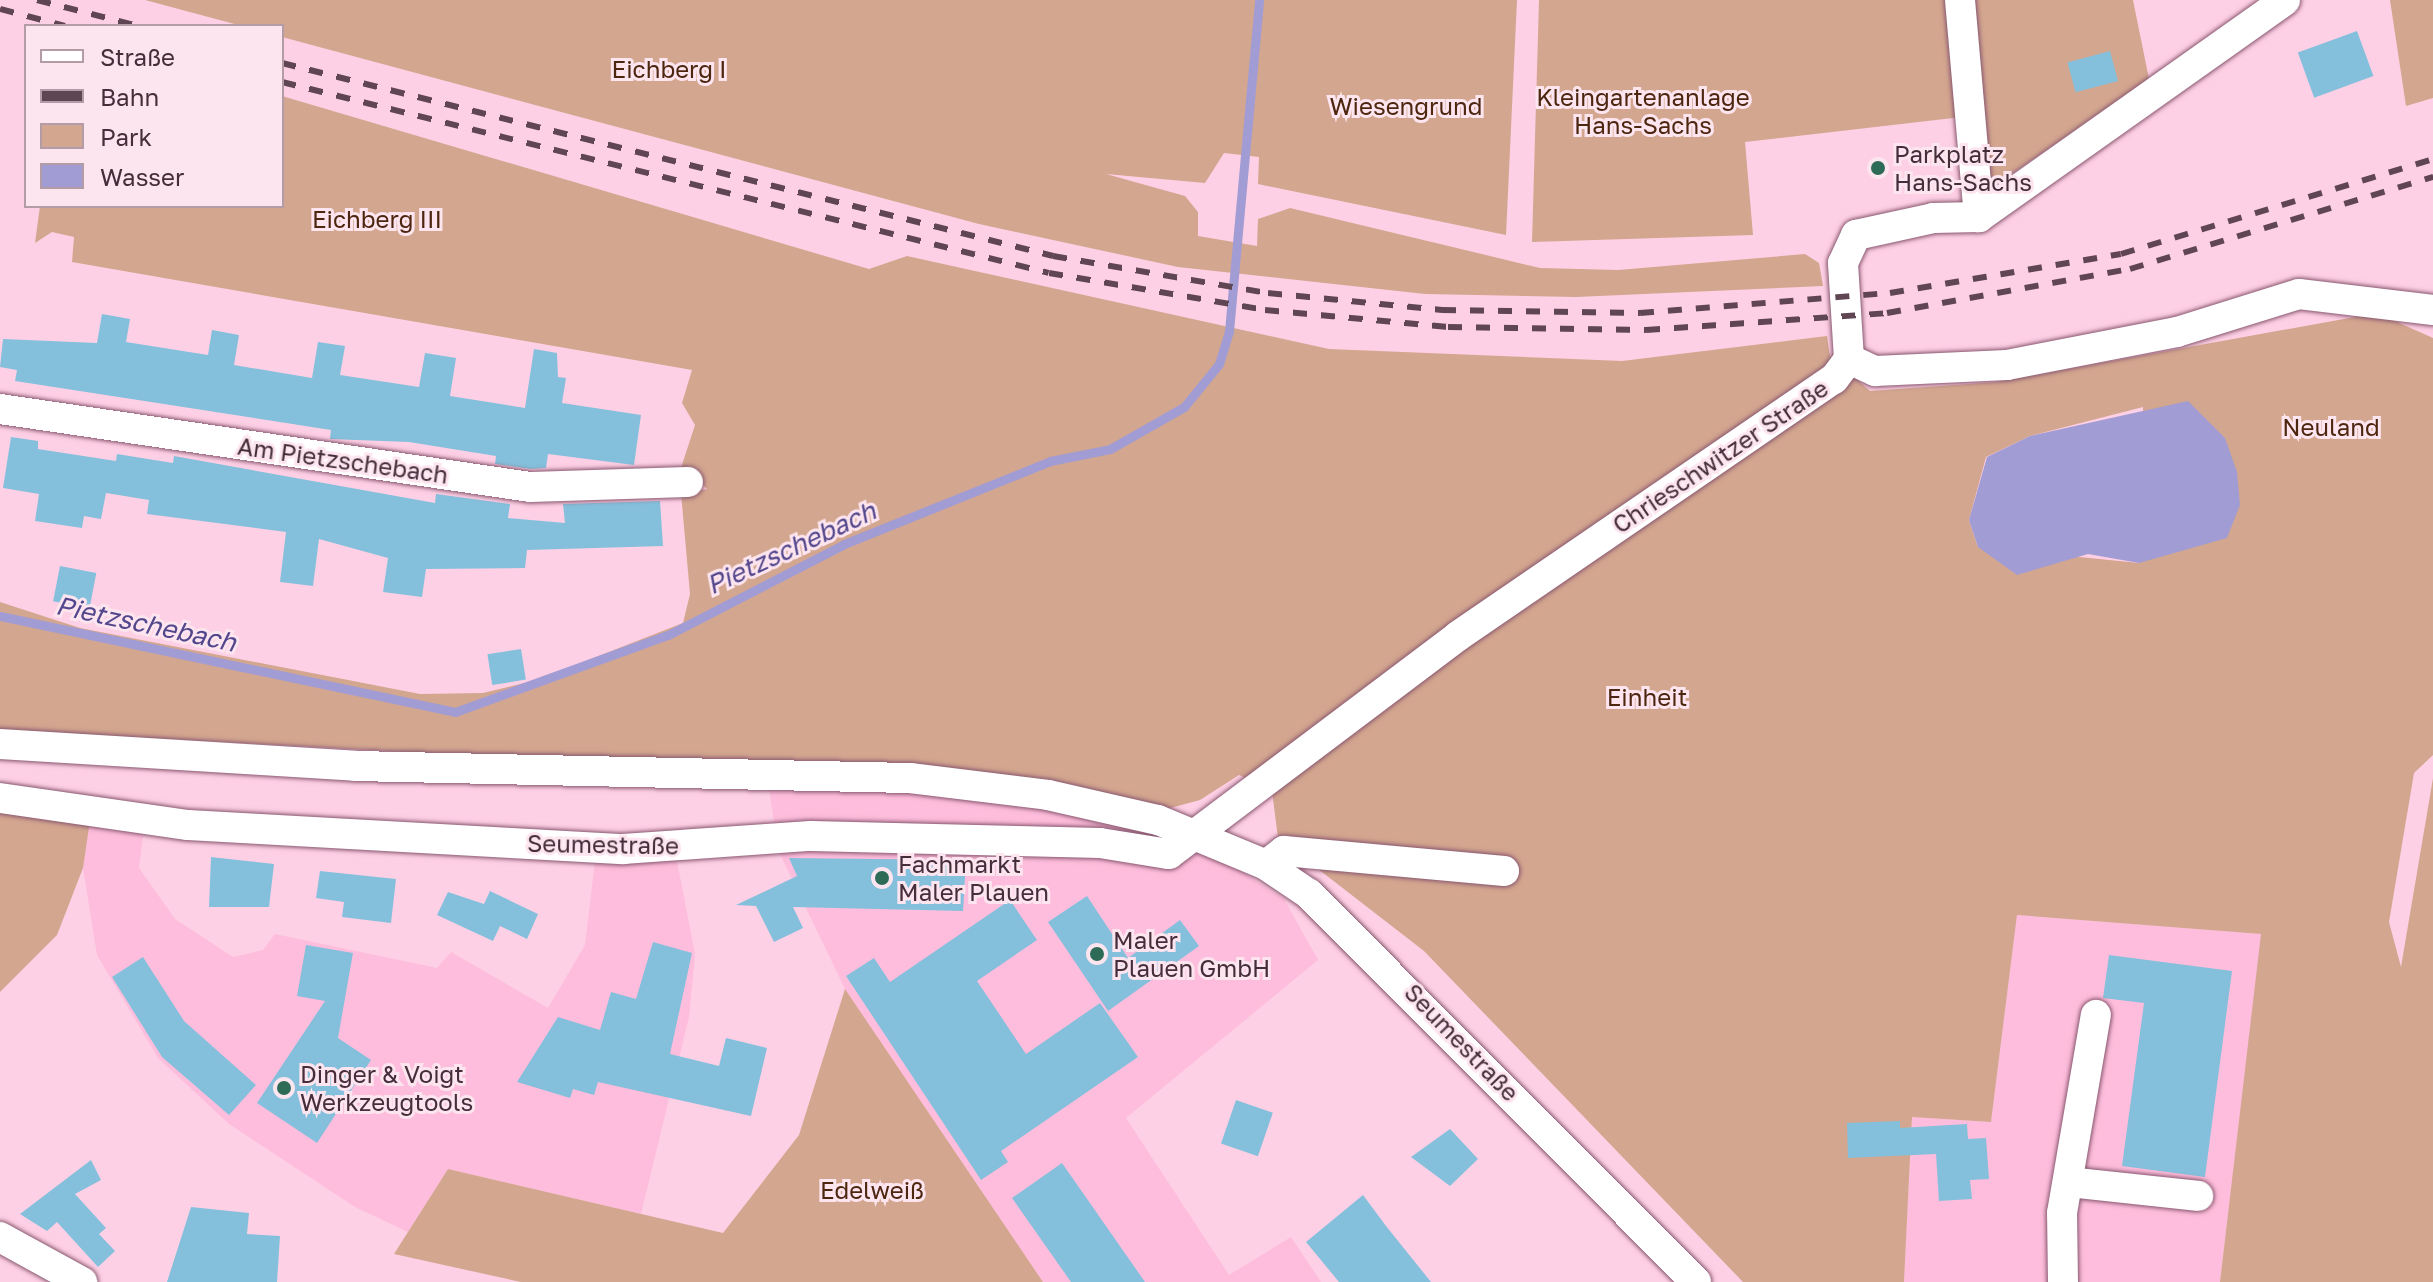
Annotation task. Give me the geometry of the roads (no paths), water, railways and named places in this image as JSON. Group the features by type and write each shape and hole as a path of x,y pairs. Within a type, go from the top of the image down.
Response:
{"street":[{"path":"1960,0 1979,217"},
{"path":"1979,217 2285,0"},
{"name":"Chrieschwitzer Straße","path":"1202,837 1227,805 1834,379 1849,359 1843,263 1856,235 1933,218 1979,217"},
{"path":"1849,359 1875,371 2007,365 2177,332 2299,294 2433,310"},
{"name":"Am Pietzschebach","path":"0,409 530,487 688,482"},
{"name":"Seumestraße","path":"0,744 355,766 910,778 1048,795 1202,837 1266,865 1394,972 1696,1282"},
{"name":"Seumestraße","path":"0,798 188,825 623,849 811,836 1100,843 1169,854 1202,837"},
{"path":"1266,865 1284,851 1504,871"},
{"path":"2063,1282 2068,1182 2096,1015"},
{"path":"2068,1182 2198,1196"},
{"path":"0,1237 82,1282"}],"water":[{"path":"2188,401 2225,438 2237,472 2240,505 2227,538 2139,563 2088,554 2017,575 1978,547 1969,520 1987,457 2030,436"}],"waterway":[{"name":"Pietzschebach","path":"0,616 455,712 668,635 844,544 1050,461 1110,449 1184,407 1219,364 1229,331 1259,0"}],"railway":[{"path":"37,0 130,24"},
{"path":"0,9 57,24"},
{"path":"284,64 1053,256 1268,293 1442,310 1640,313 1890,293 2121,254 2433,159"},
{"path":"284,82 1049,273 1265,310 1448,327 1646,330 1887,313 2130,269 2433,177"}],"place":[{"name":"Parkplatz Hans-Sachs","path":"1878,168"},
{"name":"Fachmarkt Maler Plauen","path":"882,878"},
{"name":"Maler Plauen GmbH","path":"1097,954"},
{"name":"Dinger & Voigt Werkzeugtools","path":"284,1088"}],"park label":[{"name":"Eichberg I","path":"669,69"},
{"name":"Wiesengrund","path":"1406,106"},
{"name":"Kleingartenanlage Hans-Sachs","path":"1643,111"},
{"name":"Eichberg III","path":"377,219"},
{"name":"Neuland","path":"2331,427"},
{"name":"Einheit","path":"1647,697"},
{"name":"Edelweiß","path":"872,1190"}]}
